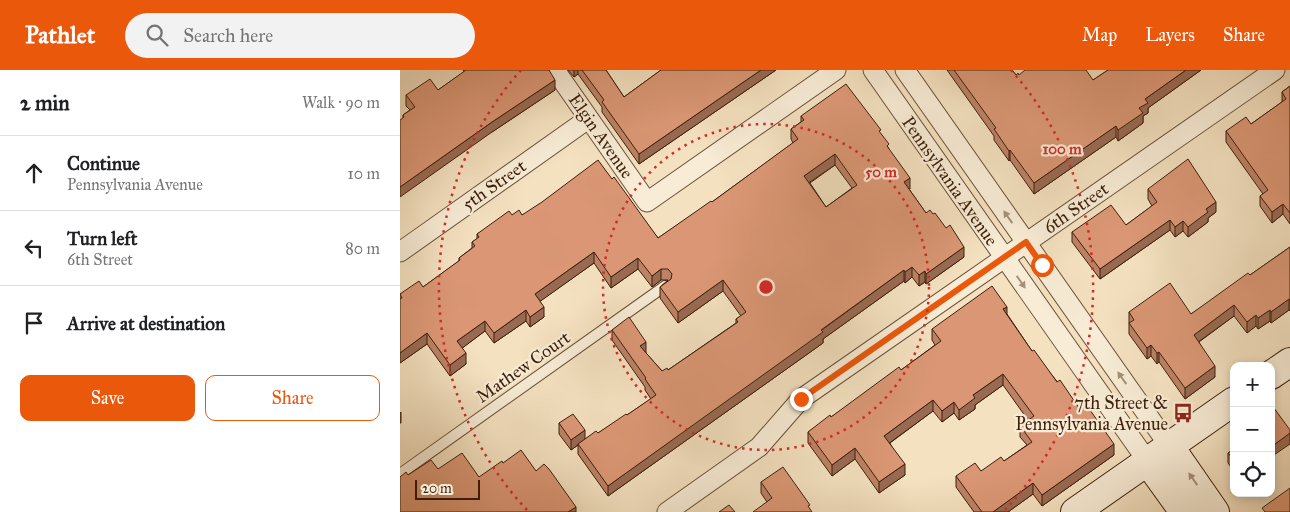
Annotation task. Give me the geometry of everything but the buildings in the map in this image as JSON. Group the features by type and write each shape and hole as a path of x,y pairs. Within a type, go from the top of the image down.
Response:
{"street":[{"name":"Elgin Avenue","path":"555,70 647,202 836,70"},
{"name":"Pennsylvania Avenue","path":"873,70 1184,512"},
{"name":"Pennsylvania Avenue","path":"906,70 1215,512"},
{"name":"6th Street","path":"667,512 759,447 801,399 1275,70"},
{"name":"5th Street","path":"400,252 588,119"},
{"path":"1275,372 1290,362"},
{"path":"1075,512 1230,404"}],"lane":[{"name":"Mathew Court","path":"400,474 665,286"}],"place":[{"name":"7th Street & Pennsylvania Avenue","path":"1183,413"}],"route":[{"path":"801,399 1026,242 1042,265"}]}
